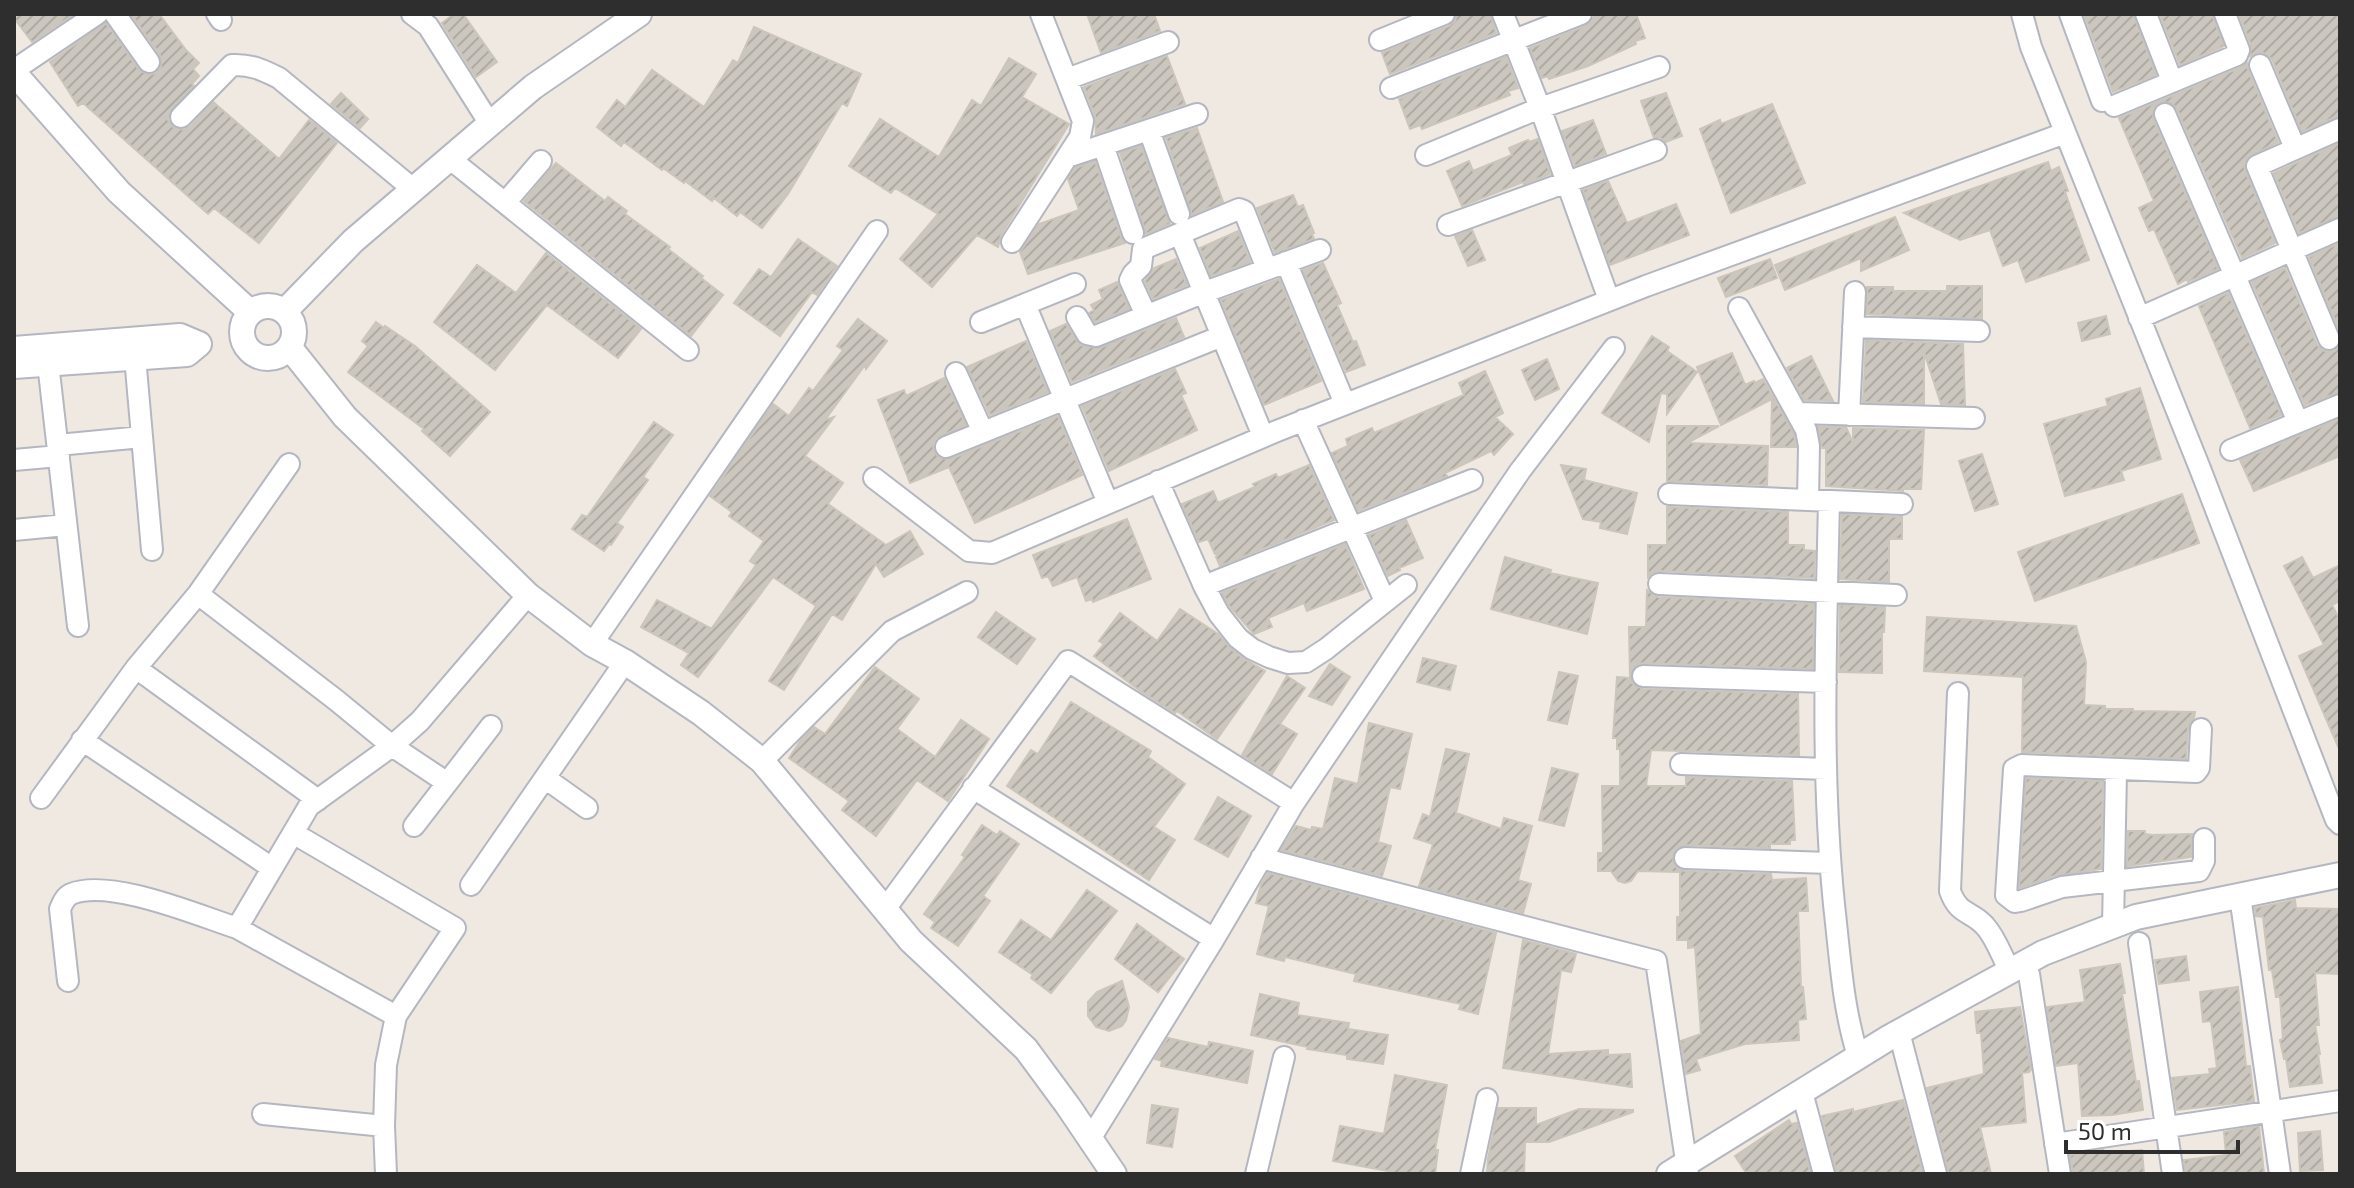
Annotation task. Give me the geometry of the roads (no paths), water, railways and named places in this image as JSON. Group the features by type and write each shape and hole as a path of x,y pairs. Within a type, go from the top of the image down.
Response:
{"street":[{"path":"97,14 14,72 119,192 250,312"},
{"path":"115,14 149,62"},
{"path":"412,14 428,26 490,124"},
{"path":"285,311 353,241 533,87 639,14"},
{"path":"1012,242 1083,129 1083,121 1041,14"},
{"path":"1380,40 1444,14"},
{"path":"1503,14 1609,300"},
{"path":"1391,88 1581,14"},
{"path":"2022,14 2031,47 2340,824"},
{"path":"2070,14 2108,103 2237,55 2239,50 2225,14"},
{"path":"2146,14 2172,81"},
{"path":"1067,79 1168,42"},
{"path":"181,117 232,65 261,68 279,78 413,189"},
{"path":"2260,65 2295,148"},
{"path":"1426,155 1540,108 1659,67"},
{"path":"1067,157 1197,114"},
{"path":"2165,114 2298,422"},
{"path":"2332,333 2292,251 2257,166 2340,129"},
{"path":"1149,130 1205,292 1263,436"},
{"path":"874,478 969,551 992,553 1263,436 1609,300 2065,133"},
{"path":"1103,145 1133,233"},
{"path":"1448,225 1656,150"},
{"path":"449,158 688,350"},
{"path":"505,203 541,161"},
{"path":"1146,315 1130,280 1141,266 1143,249 1180,224 1242,209 1277,266 1345,404"},
{"path":"2139,318 2340,229"},
{"path":"592,644 877,231"},
{"path":"1077,317 1087,334 1093,337 1320,250"},
{"path":"981,322 1075,284"},
{"path":"1849,415 1855,292"},
{"path":"1025,304 1108,503"},
{"path":"266,305 285,311 295,331 290,348 275,357 258,356 245,344 242,336 245,319 250,312 266,305"},
{"path":"1739,308 1806,430 1818,500 1827,593 1829,863 1848,1023 1858,1056"},
{"path":"1853,327 1979,331"},
{"path":"14,366 48,363 73,353 180,336 199,344"},
{"path":"14,349 135,357 187,354 199,344 242,336"},
{"path":"946,447 1222,336"},
{"path":"290,348 345,417 528,595 592,644 625,662 701,713 762,761 911,941 1026,1049 1114,1174"},
{"path":"1090,1139 1294,803 1520,471 1614,348"},
{"path":"135,357 152,550"},
{"path":"48,363 78,626"},
{"path":"956,373 983,432"},
{"path":"2231,450 2340,405"},
{"path":"1798,413 1974,418"},
{"path":"1303,420 1385,601"},
{"path":"14,460 142,437"},
{"path":"41,798 136,668 198,594 289,464"},
{"path":"1204,586 1472,480"},
{"path":"1158,481 1219,614 1238,638 1252,649 1288,663 1306,662 1406,585"},
{"path":"1669,494 1902,504"},
{"path":"14,530 66,525"},
{"path":"1659,584 1896,595"},
{"path":"762,761 892,631 967,592"},
{"path":"198,594 392,746 446,782"},
{"path":"237,928 309,806 392,746 420,721 528,595"},
{"path":"885,909 1068,661 1294,803"},
{"path":"471,885 625,662"},
{"path":"136,668 318,800"},
{"path":"1643,676 1826,682"},
{"path":"1958,693 1950,891 1954,902 1965,914 1985,926 2019,973 2060,1174"},
{"path":"414,826 491,726"},
{"path":"2201,729 2199,768 2196,772 2022,765 2014,769 2006,895 2015,902 2062,887 2199,871 2204,861 2204,839"},
{"path":"82,740 272,868"},
{"path":"1681,764 1826,769"},
{"path":"2113,926 2116,771"},
{"path":"545,778 587,808"},
{"path":"973,788 1214,939"},
{"path":"293,833 455,928 396,1016 386,1065 386,1174"},
{"path":"1261,858 1656,961 1681,1171 1858,1056 1899,1032 2019,973 2043,953 2136,917 2340,875"},
{"path":"1685,858 1829,863"},
{"path":"68,981 60,909 65,898 89,891 132,894 237,928 396,1016"},
{"path":"2240,896 2280,1174"},
{"path":"2139,943 2173,1174"},
{"path":"1899,1032 1936,1174"},
{"path":"1256,1174 1284,1057"},
{"path":"1802,1092 1824,1174"},
{"path":"1471,1174 1487,1099"},
{"path":"2055,1144 2340,1101"},
{"path":"263,1114 384,1126"}]}
